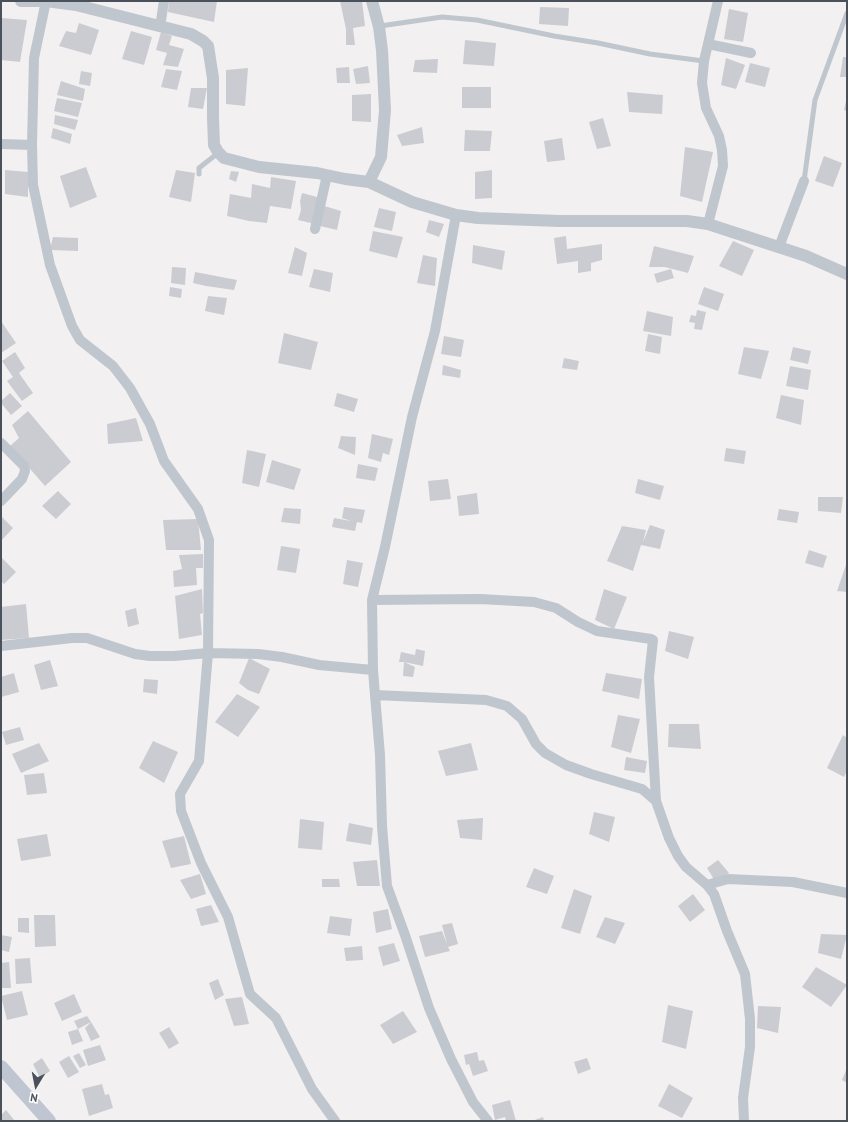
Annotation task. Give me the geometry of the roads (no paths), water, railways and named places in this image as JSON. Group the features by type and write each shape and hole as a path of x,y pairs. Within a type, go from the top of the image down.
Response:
{"main road":[{"path":"1,1067 49,1121"}],"street":[{"path":"21,1 46,1 76,5 191,34 208,46 213,78 214,145 224,158 259,167 317,173 327,176 369,182 412,202 456,215 478,218 559,221 687,221 708,224 806,256 847,274"},
{"path":"46,1 34,58 32,145 33,185 50,265 72,326 80,340 113,366 130,388 150,424 164,461 198,509 209,540 208,653 199,761 180,794 181,810 201,863 228,917 250,994 276,1018 312,1089 335,1121"},
{"path":"160,27 164,1"},
{"path":"369,182 381,156 384,118 382,50 379,27 372,1"},
{"path":"708,224 723,166 722,150 718,136 706,108 702,83 704,61 718,1"},
{"path":"708,44 751,53"},
{"path":"1,144 32,145"},
{"path":"315,229 327,176"},
{"path":"779,247 804,180"},
{"path":"456,215 435,331 412,417 385,547 372,600 373,670 380,756 382,826 387,886 429,1008 451,1059 473,1102 488,1121"},
{"path":"1,443 24,466 25,471 22,479 1,501"},
{"path":"372,600 480,599 534,602 556,608 578,622 597,631 653,640 649,677 656,801 669,838 678,856 686,867 707,885 714,894 727,931 745,974 750,1019 750,1047 743,1098 744,1121"},
{"path":"1,646 72,638 87,638 129,652 150,656 174,656 208,653 258,654 288,658 319,665 373,670"},
{"path":"375,695 486,700 507,706 522,719 536,744 545,753 572,767 642,789 656,801"},
{"path":"707,885 728,879 793,882 847,893"}],"lane":[{"path":"804,180 815,100 847,13"},
{"path":"379,27 442,17 477,20 650,54 704,61"},
{"path":"199,174 199,168 218,152"}]}
